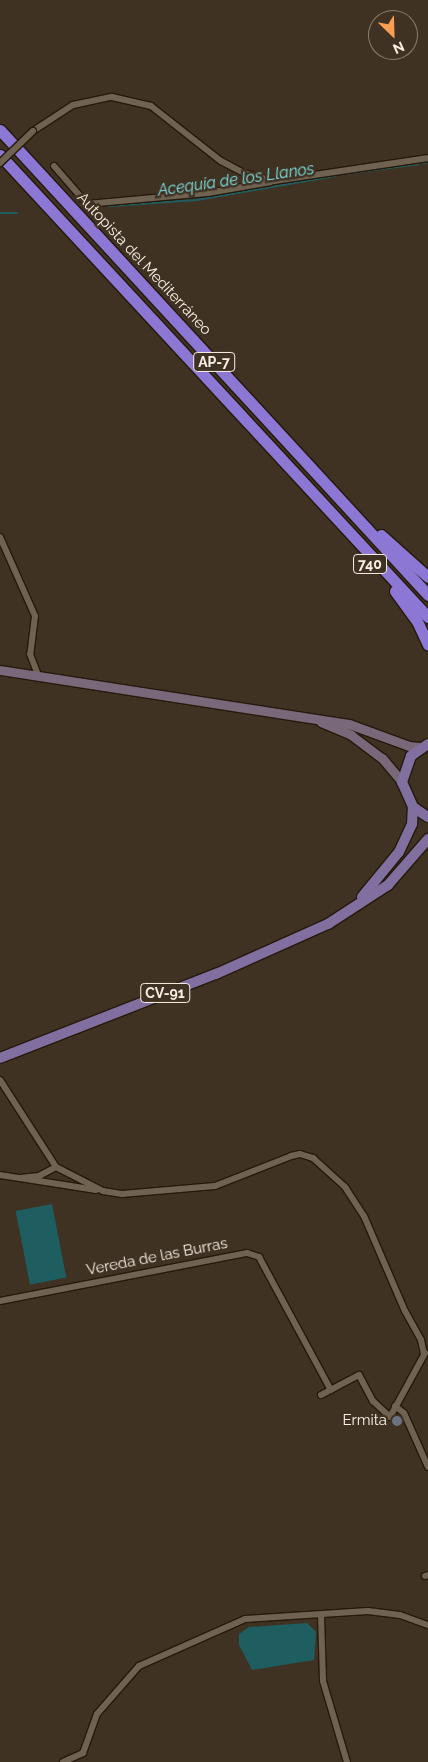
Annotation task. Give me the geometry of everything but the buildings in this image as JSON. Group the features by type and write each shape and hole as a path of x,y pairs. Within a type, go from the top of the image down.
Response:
{"highway":[{"name":"Autopista del Mediterráneo","path":"0,130 428,594"},
{"name":"Autopista del Mediterráneo","path":"0,155 428,617"},
{"name":"740","path":"307,486 400,597 417,621 428,645"},
{"path":"351,512 428,577"}],"main road":[{"path":"0,670 305,716 349,724 409,746 424,745"},
{"path":"305,716 351,735 382,758 402,782 413,807 428,816"},
{"path":"402,782 404,768 424,745"},
{"name":"CV-91","path":"328,924 360,900 389,867 407,838 413,807"},
{"name":"CV-91","path":"0,1058 216,974 328,924 388,885 428,839"}],"street":[{"path":"0,163 33,131 73,105 112,97 133,100 165,115 222,161 244,173 274,181"},
{"path":"54,166 87,204 208,193 428,158"},
{"path":"0,537 35,616 30,654 38,675"},
{"path":"0,1080 56,1167 103,1191"},
{"path":"0,1175 122,1194 215,1186 292,1156 300,1154 313,1158 345,1187 364,1216 405,1311 426,1353 390,1417 373,1401 359,1375 321,1395"},
{"path":"20,1178 39,1176 56,1167"},
{"name":"Vereda de las Burras","path":"0,1301 247,1253 259,1257 331,1390"},
{"path":"395,1406 404,1413 428,1467"},
{"path":"63,1762 83,1753 97,1714 140,1666 245,1619 321,1616 368,1611 400,1615 428,1625"},
{"path":"321,1616 323,1681 347,1762"}],"water":[{"path":"52,1204 66,1278 30,1285 16,1211"},
{"path":"307,1623 316,1632 314,1660 252,1670 239,1645 239,1634 249,1627"}],"waterway":[{"name":"Acequia de los Llanos","path":"424,163 428,162"},
{"name":"Acequia de los Llanos","path":"344,174 418,164"},
{"name":"Acequia de los Llanos","path":"109,206 197,200 335,176"},
{"name":"Acequia de los Llanos","path":"0,213 17,213"}],"place":[{"name":"Ermita","path":"397,1421"}]}
